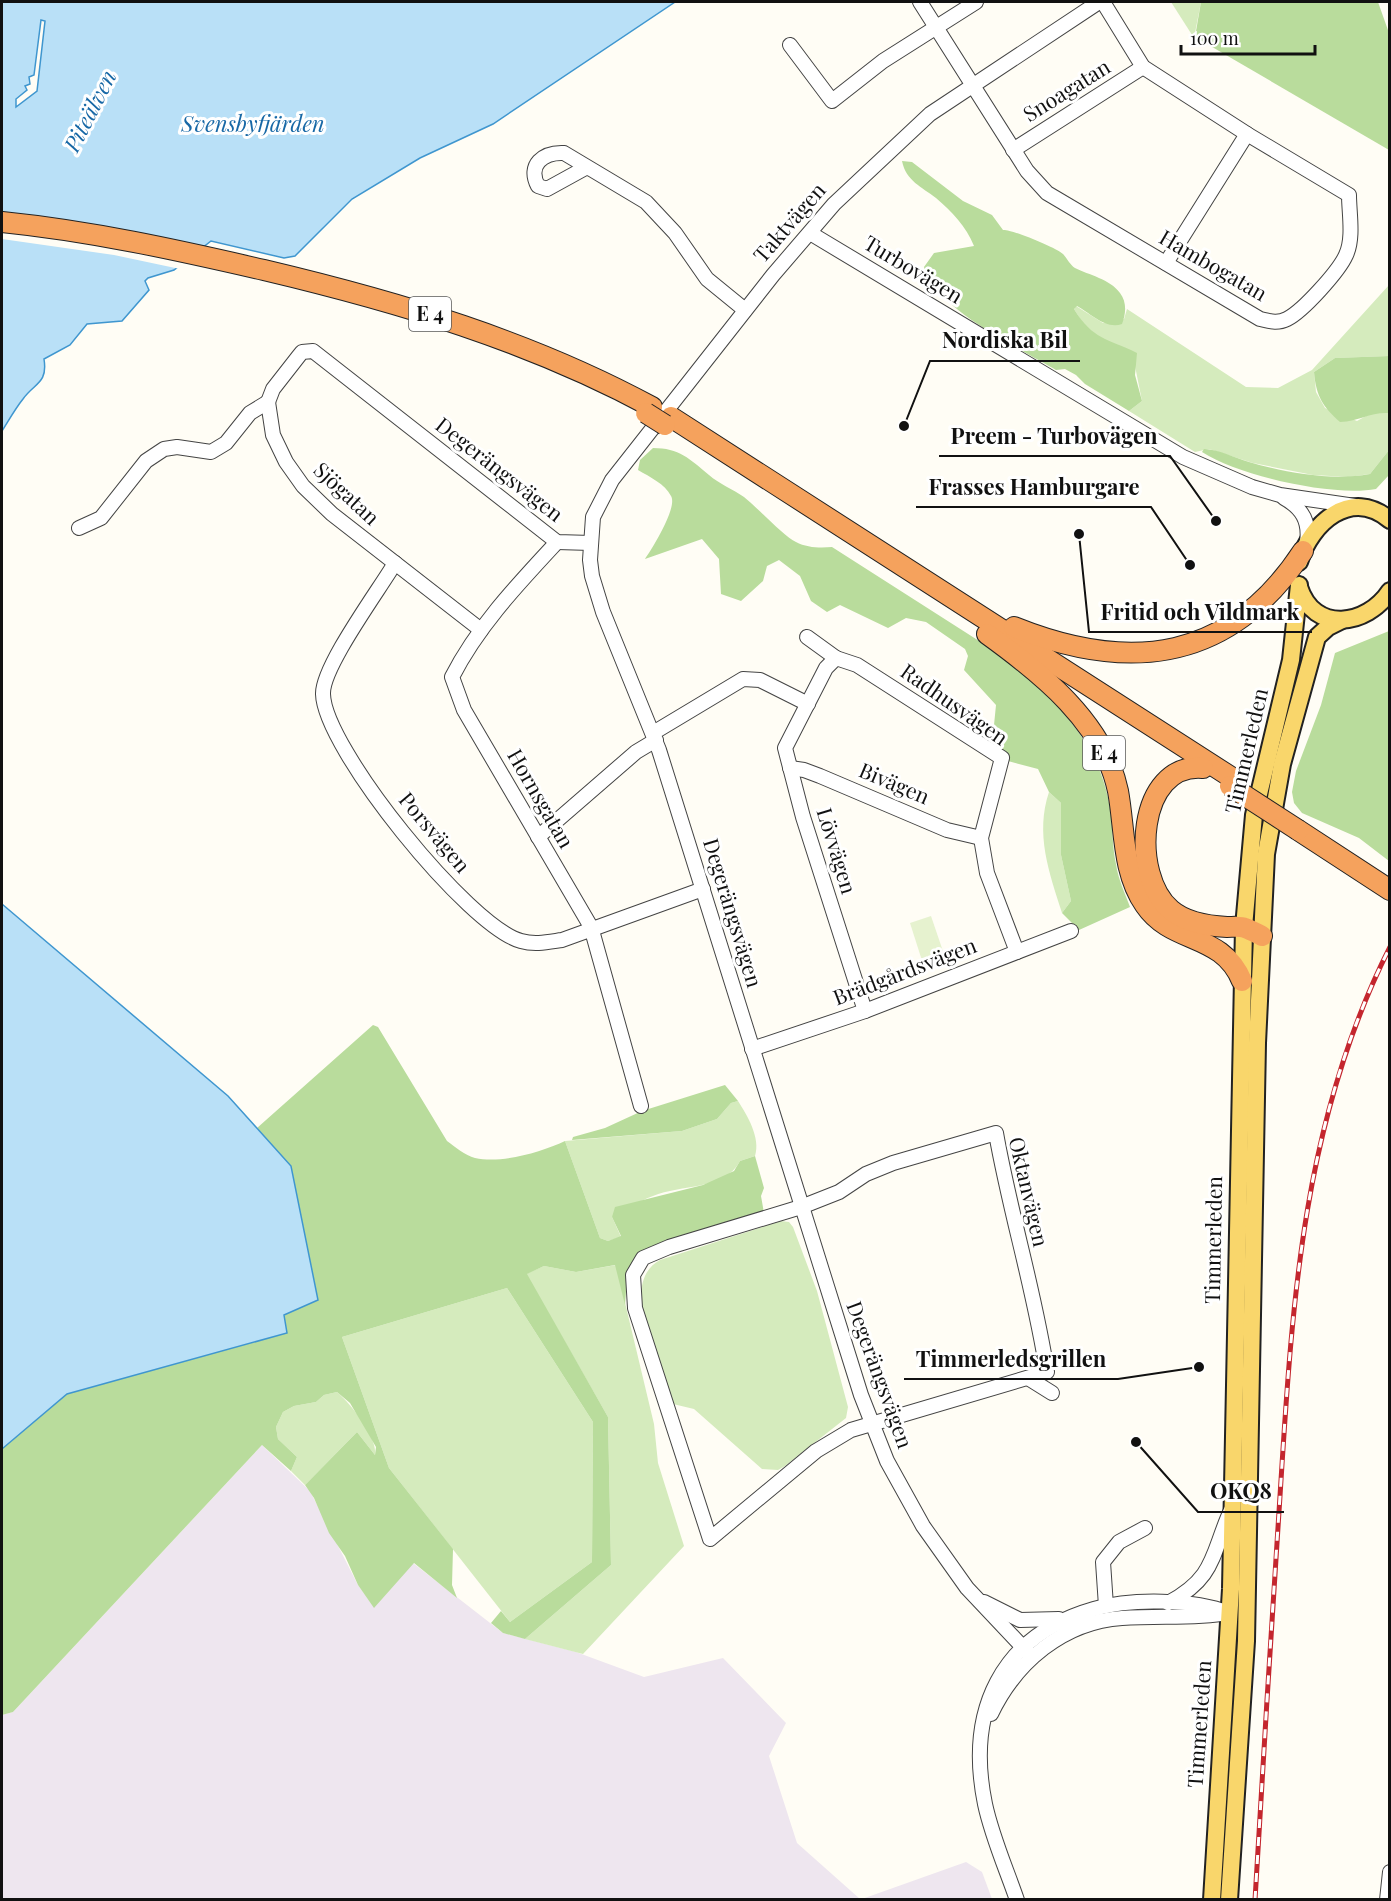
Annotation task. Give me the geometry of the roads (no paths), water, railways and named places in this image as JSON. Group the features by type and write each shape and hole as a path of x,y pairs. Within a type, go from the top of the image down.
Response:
{"highway":[{"name":"E 4","path":"2,222 102,236 308,288 467,335 649,410 933,584 1300,827 1389,890"},
{"name":"E 4","path":"2,230 194,258"},
{"name":"E 4","path":"668,421 951,608 1203,768 1232,782"},
{"name":"E 4","path":"933,584 1013,626 1049,640 1098,651 1148,652 1204,639 1240,620 1273,591 1305,547"},
{"name":"E 4","path":"951,608 1046,681 1095,735 1115,777 1128,863 1137,891 1154,917 1164,925 1224,953 1242,981"},
{"path":"1203,768 1179,771 1162,786 1147,829 1145,861 1148,874 1160,900 1182,917 1250,934"},
{"name":"E 4","path":"1300,827 1389,879"},
{"name":"E 4","path":"1187,935 1250,934"}],"main road":[{"path":"1305,547 1329,516 1344,509 1389,502"},
{"path":"1364,507 1389,520"},
{"name":"Timmerleden","path":"1229,1899 1247,1614 1257,1043 1250,934 1254,815 1291,660 1299,585 1298,568 1305,547"},
{"path":"1299,585 1306,602 1317,612 1342,620"},
{"name":"Timmerleden","path":"1212,1899 1228,1645 1242,981 1289,738 1317,637 1328,627 1342,620 1357,618 1371,611 1389,591"}],"street":[{"name":"Hambogatan","path":"920,2 1013,150 1027,171 1047,193 1260,319 1276,322 1288,319 1332,275 1347,254 1350,237 1349,195 1247,134 1143,67 1101,2"},
{"path":"790,45 832,101 883,62 975,2"},
{"name":"Taktvägen","path":"591,543 593,517 612,480 745,310 834,204 885,153 930,114 1101,2"},
{"name":"Snoagatan","path":"1013,150 1143,67"},
{"path":"1166,263 1247,134"},
{"path":"587,167 646,202 660,214 707,279 745,310"},
{"name":"Turbovägen","path":"810,232 1183,457 1252,487 1280,495 1364,507"},
{"name":"Degerängsvägen","path":"268,402 273,388 302,352 314,351 557,542 591,543 592,576 603,612 654,736 801,1208 872,1423 887,1461 923,1526 978,1600 1027,1652"},
{"path":"79,528 101,518 146,461 164,449 177,447 211,452 226,443 250,413 268,402"},
{"name":"Sjögatan","path":"268,402 273,435 286,462 303,486 332,514 481,630"},
{"name":"Turbovägen","path":"1280,495 1302,512 1308,530 1305,547"},
{"name":"Hornsgatan","path":"557,542 481,630 467,648 452,677 456,693 591,927 641,1106"},
{"name":"Porsvägen","path":"395,563 325,680 323,694 327,713 344,747 400,830 438,873 492,924 520,941 540,944 562,940 591,927 703,889"},
{"name":"Radhusvägen","path":"807,637 836,658 857,665 1002,758 981,838 987,873 1017,952"},
{"path":"538,837 654,736 743,679 760,680 808,704 826,668 836,658"},
{"name":"Lövvägen","path":"808,704 785,748 802,817 865,1011"},
{"name":"Bivägen","path":"790,768 820,776 947,830 981,838"},
{"name":"Brädgårdsvägen","path":"752,1049 865,1011 1071,931"},
{"name":"Oktanvägen","path":"996,1133 1006,1191 1047,1372 1028,1378 851,1430 816,1451 710,1539 635,1308 633,1275 643,1258 669,1247 801,1208 839,1192 866,1174 893,1163 996,1133"},
{"path":"1028,1378 1052,1393"},
{"path":"1167,1603 1189,1590 1205,1574 1215,1556 1232,1506"},
{"path":"1106,1606 1103,1562 1119,1542 1145,1528"},
{"path":"978,1600 1020,1620 1067,1618"},
{"path":"1017,1899 985,1804 981,1764 985,1727 998,1698 1041,1632 1067,1618 1106,1606 1167,1603 1210,1605 1229,1613"},
{"path":"1027,1652 1097,1622 1121,1618 1198,1618 1229,1613 1247,1614"},
{"path":"1198,1618 1213,1622 1222,1632 1228,1645"},
{"path":"1388,1899 1389,1875"}],"water":[{"name":"Svensbyfjärden","path":"2,2 675,2 493,124 420,158 352,199 295,256 284,258 211,241 174,270 148,278 145,281 149,290 122,321 87,324 70,345 44,359 45,367 42,378 20,403 2,431","holes":["41,20 45,21 37,91 16,107 16,99 27,90 25,86 30,84 29,77 34,75"]},
{"path":"2,904 228,1096 291,1166 318,1300 284,1315 287,1333 67,1394 2,1449"}],"railway":[{"path":"1255,1900 1285,1425 1297,1285 1320,1147 1337,1079 1360,1013 1390,947"}],"place":[{"name":"Nordiska Bil","path":"904,426"},
{"name":"Preem - Turbovägen","path":"1216,521"},
{"name":"Fritid och Vildmark","path":"1079,534"},
{"name":"Frasses Hamburgare","path":"1190,565"},
{"name":"Timmerledsgrillen","path":"1199,1367"},
{"name":"OKQ8","path":"1136,1442"}],"water label":[{"name":"Piteälven","path":"90,111"}]}
